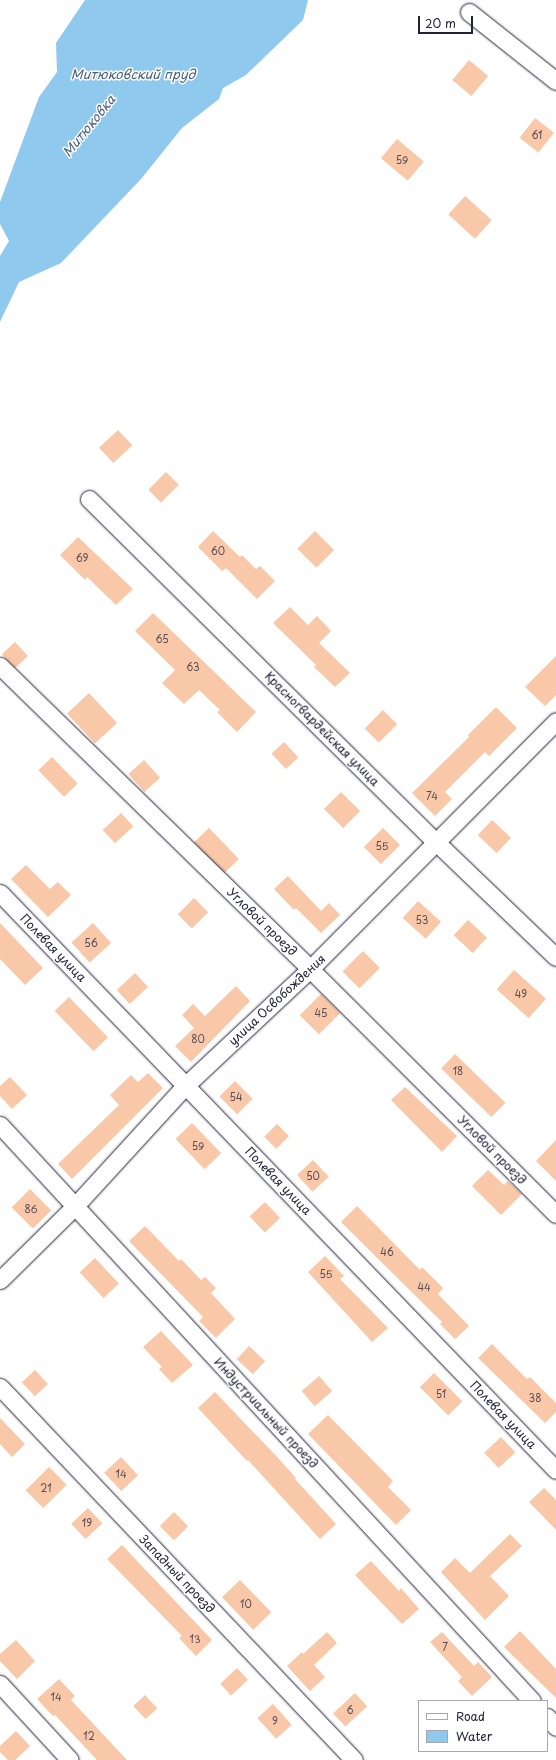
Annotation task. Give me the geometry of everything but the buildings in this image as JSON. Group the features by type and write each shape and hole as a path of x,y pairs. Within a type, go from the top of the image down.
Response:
{"street":[{"path":"469,12 556,82"},
{"name":"Красногвардейская улица","path":"89,499 436,842 556,957"},
{"name":"Угловой проезд","path":"0,666 310,969 556,1214"},
{"name":"улица Освобождения","path":"0,1280 75,1206 186,1085 310,969 556,721"},
{"name":"Полевая улица","path":"0,893 556,1470"},
{"name":"Индустриальный проезд","path":"0,1125 531,1700"},
{"name":"Западный проезд","path":"0,1387 354,1760"},
{"path":"0,1684 70,1760"},
{"path":"548,1718 556,1727"}],"water":[{"name":"Митюковский пруд","path":"85,0 308,0 303,20 246,75 223,88 219,99 182,128 141,179 61,263 19,282 0,322 0,256 9,241 0,224 0,202 39,97 57,72 56,43"}],"water label":[{"name":"Митюковка","path":"89,126"}]}
